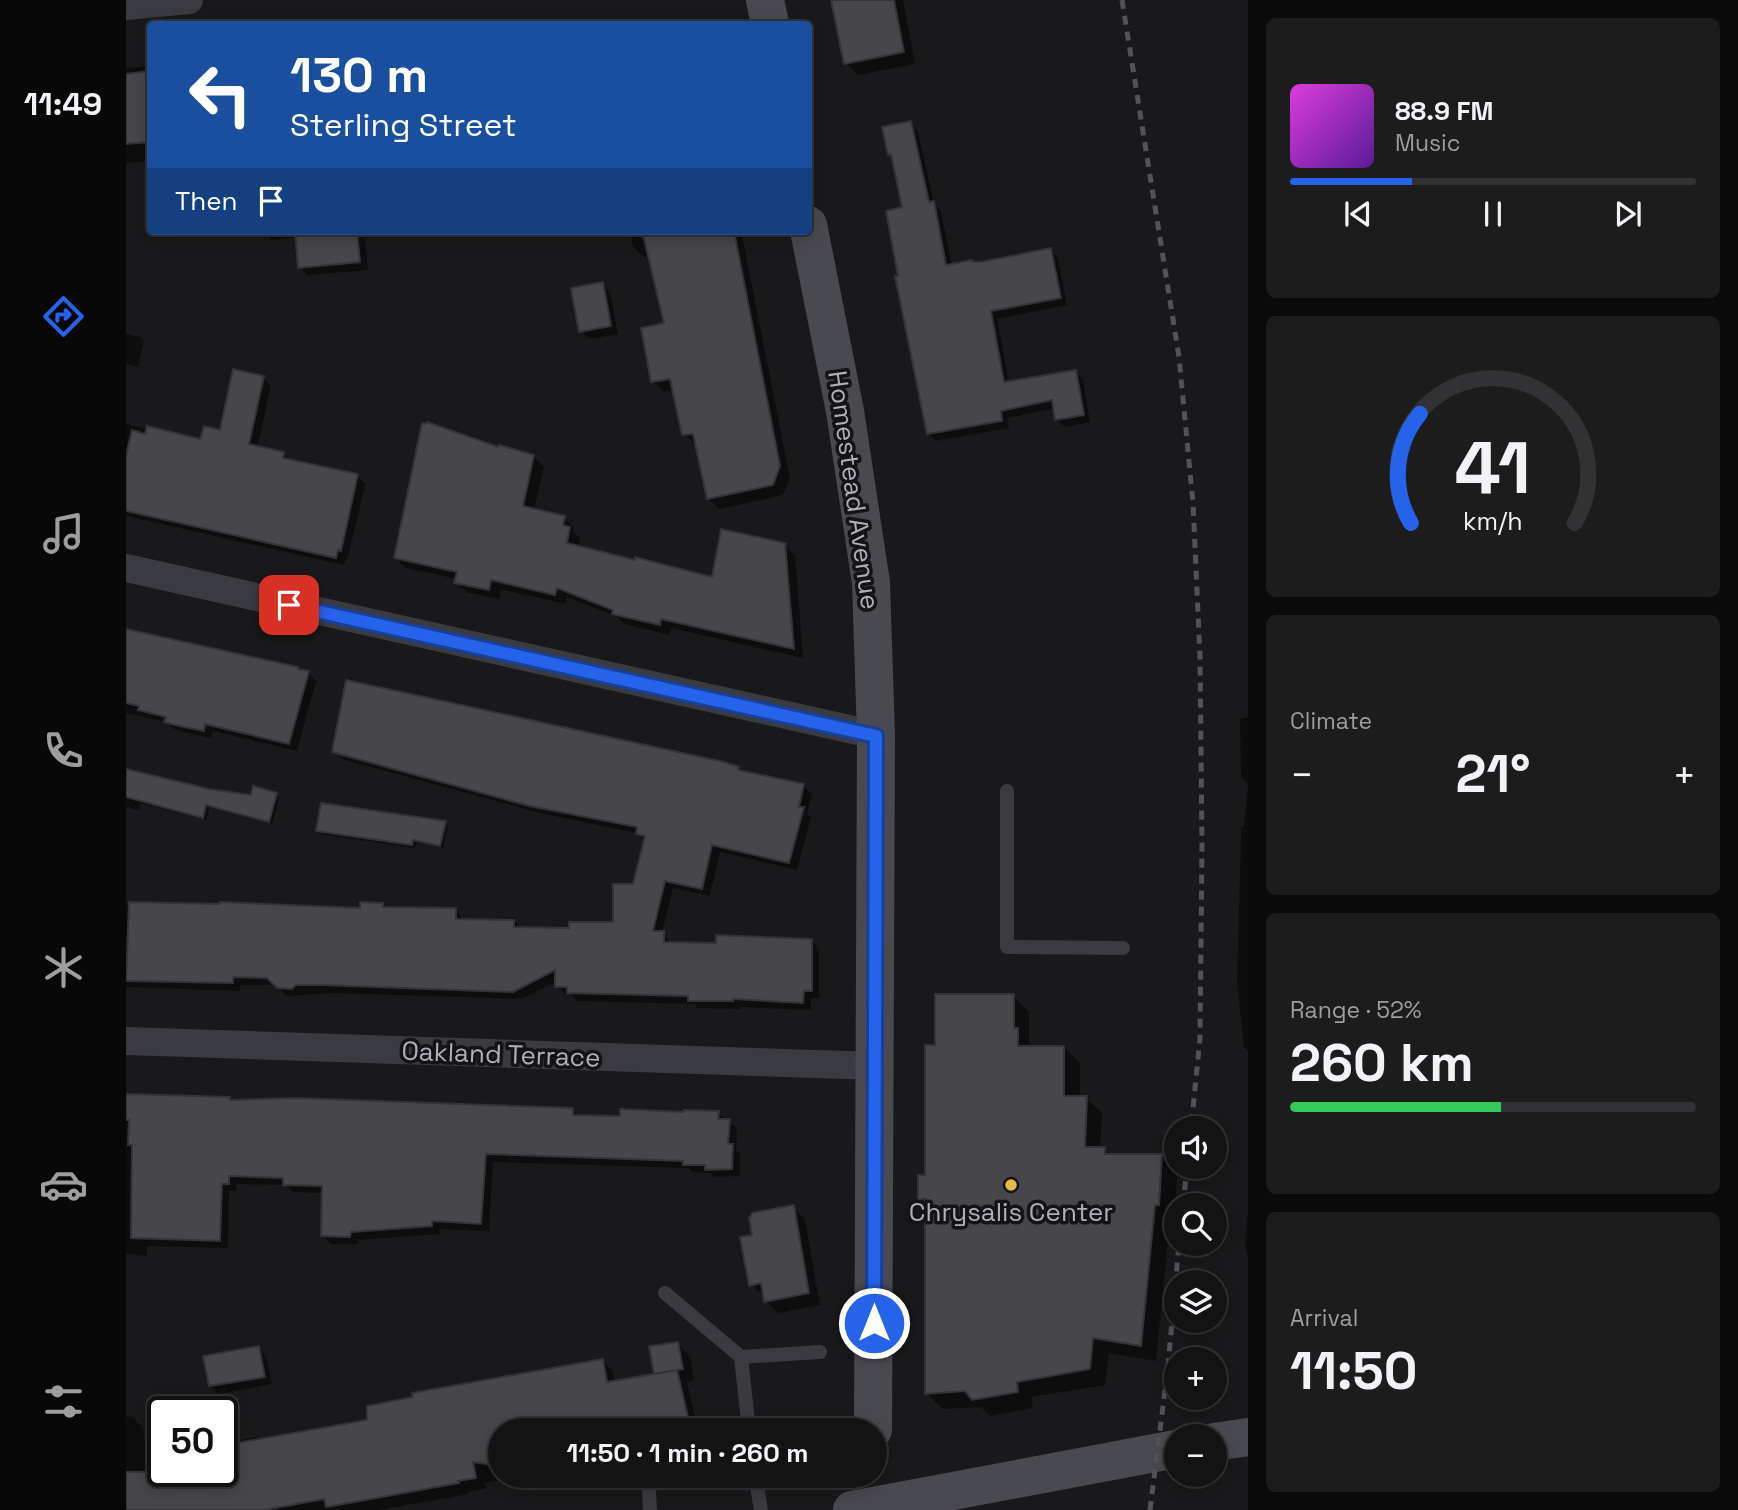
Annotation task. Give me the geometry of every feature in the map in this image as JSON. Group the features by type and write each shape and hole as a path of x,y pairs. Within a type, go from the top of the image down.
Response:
{"main road":[{"path":"765,0 769,21"},
{"name":"Homestead Avenue","path":"810,235 845,411 871,573 876,736 873,1418"},
{"path":"1227,1441 1248,1437"},
{"path":"867,1501 1164,1451"}],"street":[{"path":"126,6 189,0"},
{"path":"126,568 876,736"},
{"name":"Oakland Terrace","path":"126,1041 876,1066"}],"lane":[{"path":"1007,791 1007,947 1123,948"},
{"path":"665,1293 741,1357 820,1352"},
{"path":"741,1357 747,1418"},
{"path":"649,1488 650,1510"},
{"path":"757,1488 761,1510"}],"building":[{"path":"831,0 894,0 904,52 844,64"},
{"path":"147,71 147,142 126,144 126,74"},
{"path":"911,121 929,202 934,201 946,265 972,260 981,262 1051,248 1061,298 991,311 1004,382 1076,370 1084,415 1055,420 1052,400 1001,411 1002,421 927,434 895,276 898,276 886,211 902,207 891,154 888,155 882,127"},
{"path":"295,235 357,235 360,262 298,268"},
{"path":"643,235 735,235 780,466 773,485 707,499 693,434 682,435 670,379 651,382 641,328 664,323"},
{"path":"603,282 611,326 579,332 571,288"},
{"path":"233,369 264,376 249,444 284,452 283,458 358,474 341,551 338,550 336,558 126,511 126,456 132,430 145,434 147,426 200,439 204,426 220,430"},
{"path":"427,422 498,447 499,445 534,455 523,506 565,516 563,525 570,527 567,543 712,577 721,529 785,543 794,649 661,619 660,625 612,614 613,610 557,588 555,595 491,580 489,590 454,583 457,572 394,558 422,423"},
{"path":"126,629 309,671 289,744 205,724 204,731 175,725 164,722 166,717 138,710 139,706 126,703"},
{"path":"346,680 724,762 739,767 738,770 804,784 799,807 804,807 789,863 712,845 702,889 665,881 653,931 664,931 664,942 716,943 716,935 812,939 812,991 804,991 803,1003 733,999 688,1001 688,996 567,993 567,987 555,987 555,970 513,992 322,985 296,985 292,989 277,988 267,978 233,977 233,983 126,981 129,902 220,902 360,908 360,902 383,903 383,907 456,908 456,919 514,920 514,927 569,928 569,922 613,922 613,884 633,884 645,836 636,834 637,827 530,806 332,752"},
{"path":"126,769 209,789 251,795 253,786 277,793 269,822 206,805 203,818 126,797"},
{"path":"321,803 446,821 440,846 413,840 412,845 316,831"},
{"name":"Chrysalis Center","path":"935,994 1014,994 1014,1028 1018,1028 1018,1046 1064,1046 1064,1096 1087,1096 1085,1147 1105,1147 1105,1154 1162,1154 1159,1205 1155,1205 1141,1346 1093,1338 1090,1369 1017,1382 1018,1392 972,1400 965,1391 925,1394 925,1199 918,1200 918,1175 925,1175 925,1045 935,1045"},
{"path":"126,1094 230,1097 230,1100 295,1098 573,1108 573,1115 620,1116 620,1109 719,1111 718,1119 730,1119 728,1144 733,1144 732,1169 705,1170 705,1165 683,1165 683,1161 486,1154 481,1224 432,1221 432,1226 351,1232 350,1237 321,1236 322,1186 283,1185 283,1178 229,1176 229,1184 222,1184 220,1241 131,1238 132,1145 128,1145"},
{"path":"794,1205 809,1293 764,1302 761,1283 749,1286 740,1237 752,1235 749,1217 752,1213"},
{"path":"678,1342 683,1369 654,1374 649,1346"},
{"path":"259,1346 265,1377 209,1386 203,1356"},
{"path":"603,1359 607,1382 677,1370 688,1418 488,1418 488,1464 473,1462 476,1478 458,1481 459,1483 326,1507 324,1499 264,1510 126,1510 126,1472 147,1472 147,1487 238,1487 238,1443 367,1420 367,1406 413,1397 412,1393"}],"railway":[{"path":"1122,0 1179,357 1193,503 1200,657 1202,845 1200,1038 1192,1116"},
{"path":"1184,1193 1186,1179"},
{"path":"1150,1510 1168,1366 1178,1256"}],"place":[{"name":"Chrysalis Center","path":"1011,1185"}],"route":[{"path":"289,605 876,736 874,1323"}]}
